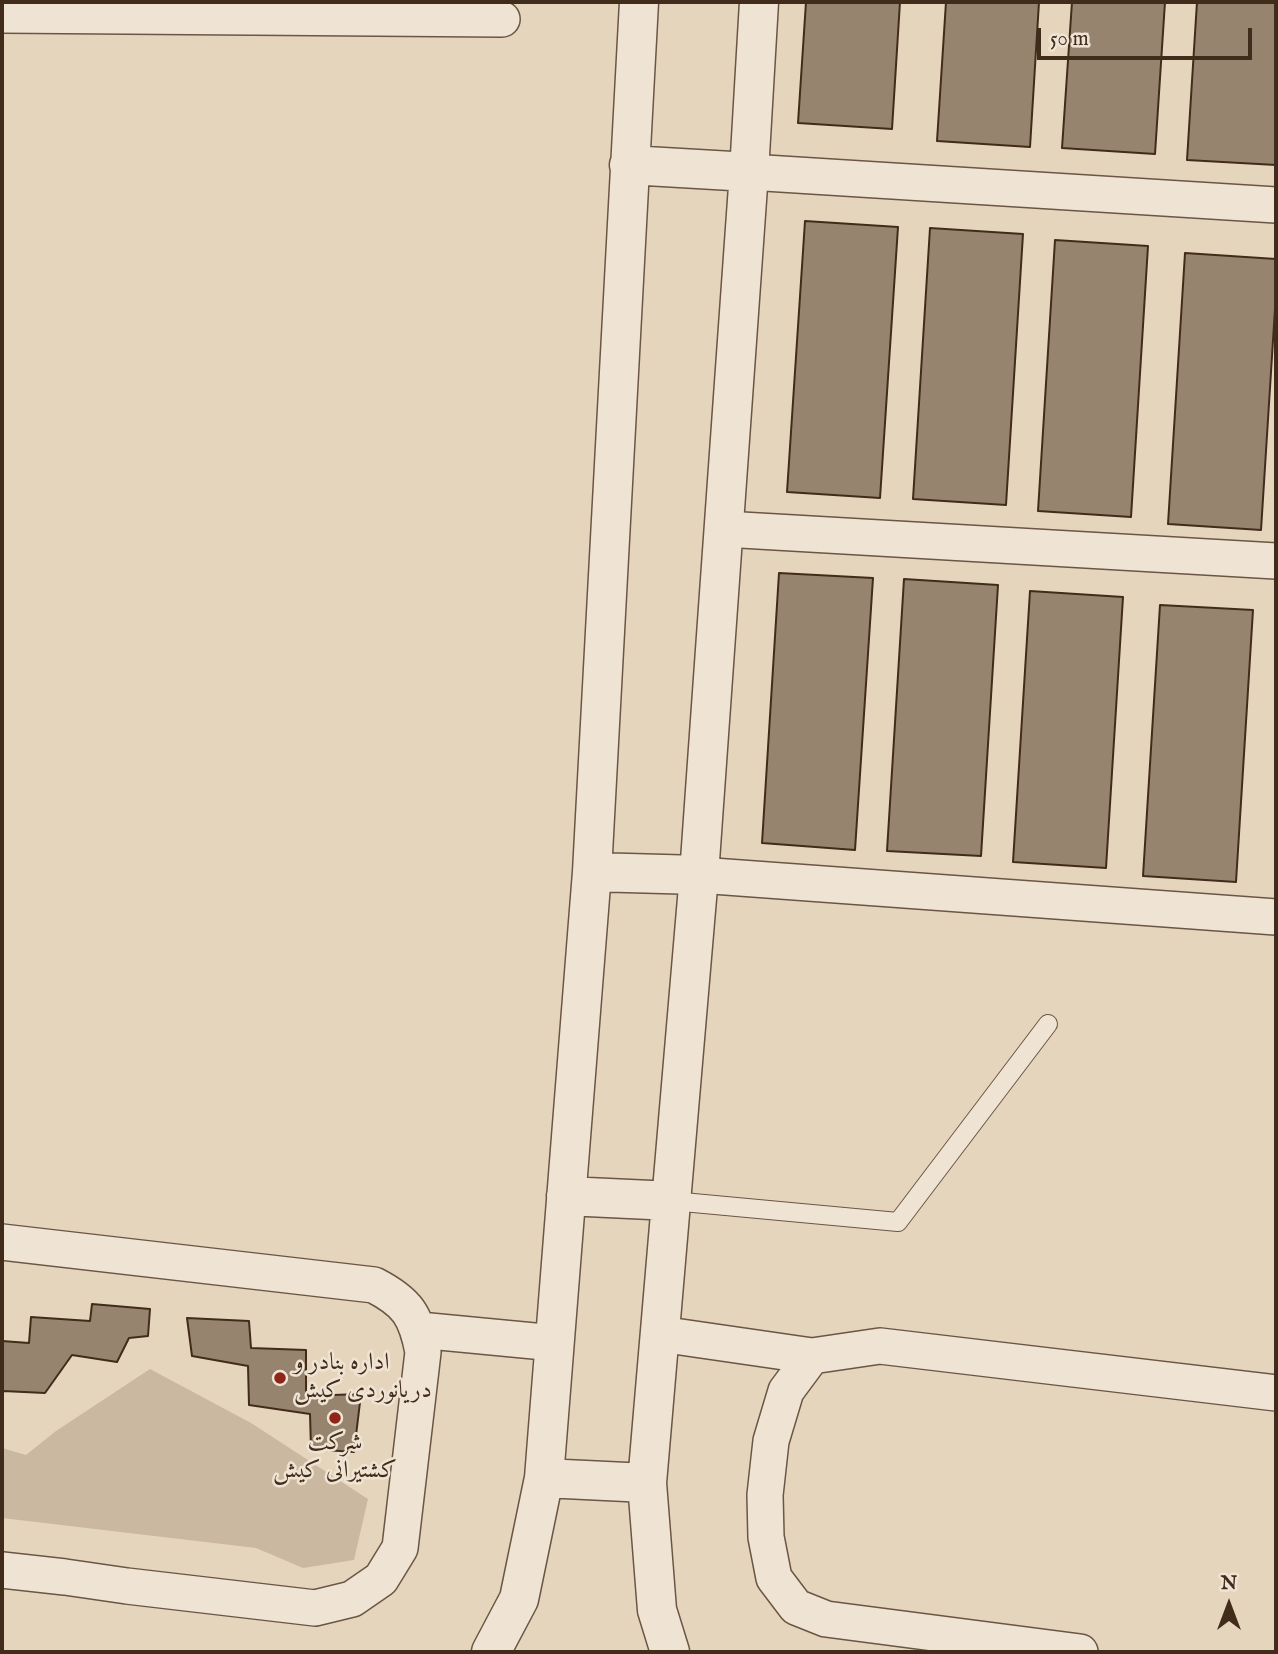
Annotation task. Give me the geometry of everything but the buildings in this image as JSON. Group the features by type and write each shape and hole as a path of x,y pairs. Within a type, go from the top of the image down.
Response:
{"street":[{"path":"491,1652 519,1599 544,1478 592,872 639,2"},
{"path":"670,1652 657,1610 647,1483 699,875 760,2"},
{"path":"2,15 502,19"},
{"path":"629,165 1276,205"},
{"path":"724,529 1276,561"},
{"path":"592,872 699,875 1276,917"},
{"path":"566,1196 672,1201"},
{"path":"2,1242 374,1285 393,1295 409,1311 419,1330 424,1352 400,1548 381,1579 352,1599 315,1608 2,1570"},
{"path":"419,1330 555,1343"},
{"path":"660,1335 812,1356 880,1346 1276,1393"},
{"path":"812,1356 786,1391 771,1441 765,1495 766,1537 774,1578 796,1607 827,1619 1080,1652"},
{"path":"544,1478 647,1483"}],"lane":[{"path":"672,1201 898,1222 1048,1024"}],"shaded area":[{"path":"150,1369 251,1423 368,1499 354,1560 303,1568 256,1548 2,1518 2,1448 26,1455 56,1431"}],"place":[{"name":"اداره بنادر و دریانوردی کیش","path":"280,1378"},
{"name":"شرکت کشتیرانی کیش","path":"335,1418"}]}
